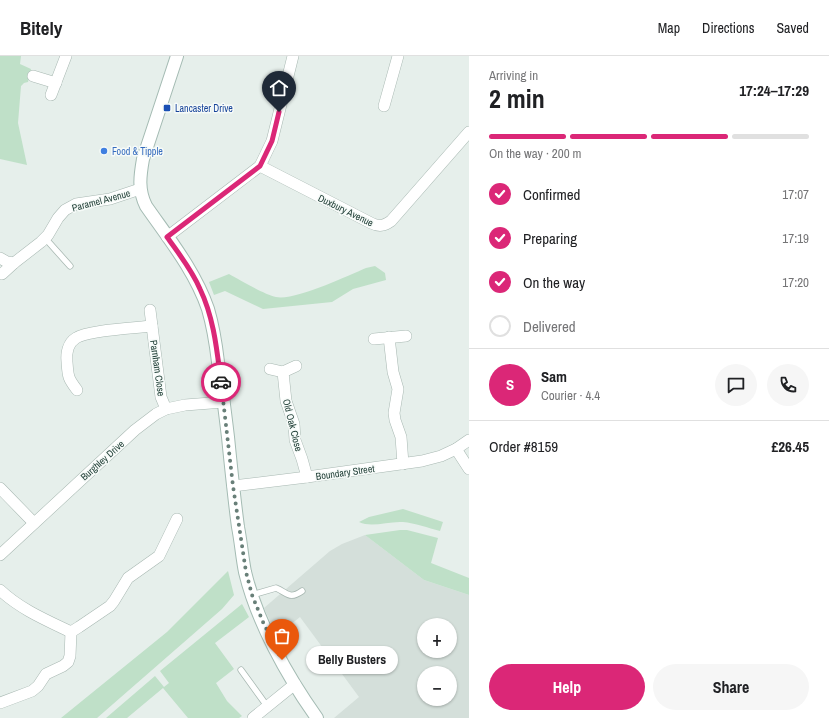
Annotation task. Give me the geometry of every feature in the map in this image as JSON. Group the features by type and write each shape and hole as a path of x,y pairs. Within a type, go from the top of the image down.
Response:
{"street":[{"path":"50,95 66,56"},
{"path":"177,56 143,159 140,174 140,189 146,206 191,271 201,290 208,310 215,339 224,402 243,560 252,595 277,652 316,718"},
{"path":"167,237 260,166 272,141 293,56"},
{"path":"384,106 398,56"},
{"path":"33,76 56,83"},
{"name":"Duxbury Avenue","path":"260,166 370,223 383,226 391,221 469,132"},
{"name":"Paramel Avenue","path":"2,274 45,238 65,210 76,204 110,199 140,189"},
{"path":"0,258 7,262 14,263"},
{"name":"Parnham Close","path":"150,310 161,397 166,409"},
{"name":"Parnham Close","path":"78,390 69,379 66,358 68,346 76,338 90,333 152,326"},
{"path":"374,339 406,336"},
{"path":"389,338 393,372 398,389 394,413 401,437 403,464"},
{"path":"270,369 283,372 296,366"},
{"name":"Old Oak Close","path":"283,372 286,401 294,424 295,440 307,477"},
{"name":"Burghley Drive","path":"0,555 136,430 156,414 166,409 185,405 224,402"},
{"name":"Boundary Street","path":"233,486 403,464 441,456 456,449 469,440"},
{"path":"456,449 469,469"},
{"path":"0,488 34,523"},
{"path":"71,632 110,606 128,578 158,556 164,535 177,519"},
{"path":"0,590 22,607 71,632"},
{"path":"0,703 32,691 38,686 46,674 68,662 70,656 71,632"},
{"path":"253,718 295,684"}],"lane":[{"path":"45,238 70,266"},
{"path":"252,595 276,588 290,596 295,596 302,591"},
{"path":"241,670 267,706"}],"shaded area":[{"path":"365,535 424,580 469,595 469,718 334,718 359,697 300,617 285,629 281,624 274,630 264,608 330,551 342,544"}],"green space":[{"path":"0,56 21,56 20,64 31,69 28,82 21,86 18,123 27,165 0,159"},
{"path":"375,266 385,273 386,280 353,289 332,302 263,309 225,291 214,295 209,282 229,274 266,293 276,297 285,297 308,292 366,268"},
{"path":"403,509 443,522 440,531 417,524 403,522 364,524 359,522 369,517"},
{"path":"407,530 438,538 431,563 469,578 469,595 424,580 365,535"},
{"path":"228,571 234,595 222,609 97,718 61,718 167,632"},
{"path":"242,604 249,617 215,643 234,669 216,683 227,701 242,716 239,718 188,718 163,688 127,718 106,718 155,676 164,687 169,683 160,671"}],"way so far":[{"path":"221,382 233,486 246,572 252,595 263,622 282,660"}],"place":[{"name":"Lancaster Drive","path":"167,108"},
{"name":"Food & Tipple","path":"104,151"},
{"name":"Belly Busters","path":"282,660"}],"route":[{"path":"221,382 215,339 208,310 201,290 191,271 167,237 260,166 272,141 279,112"}]}
